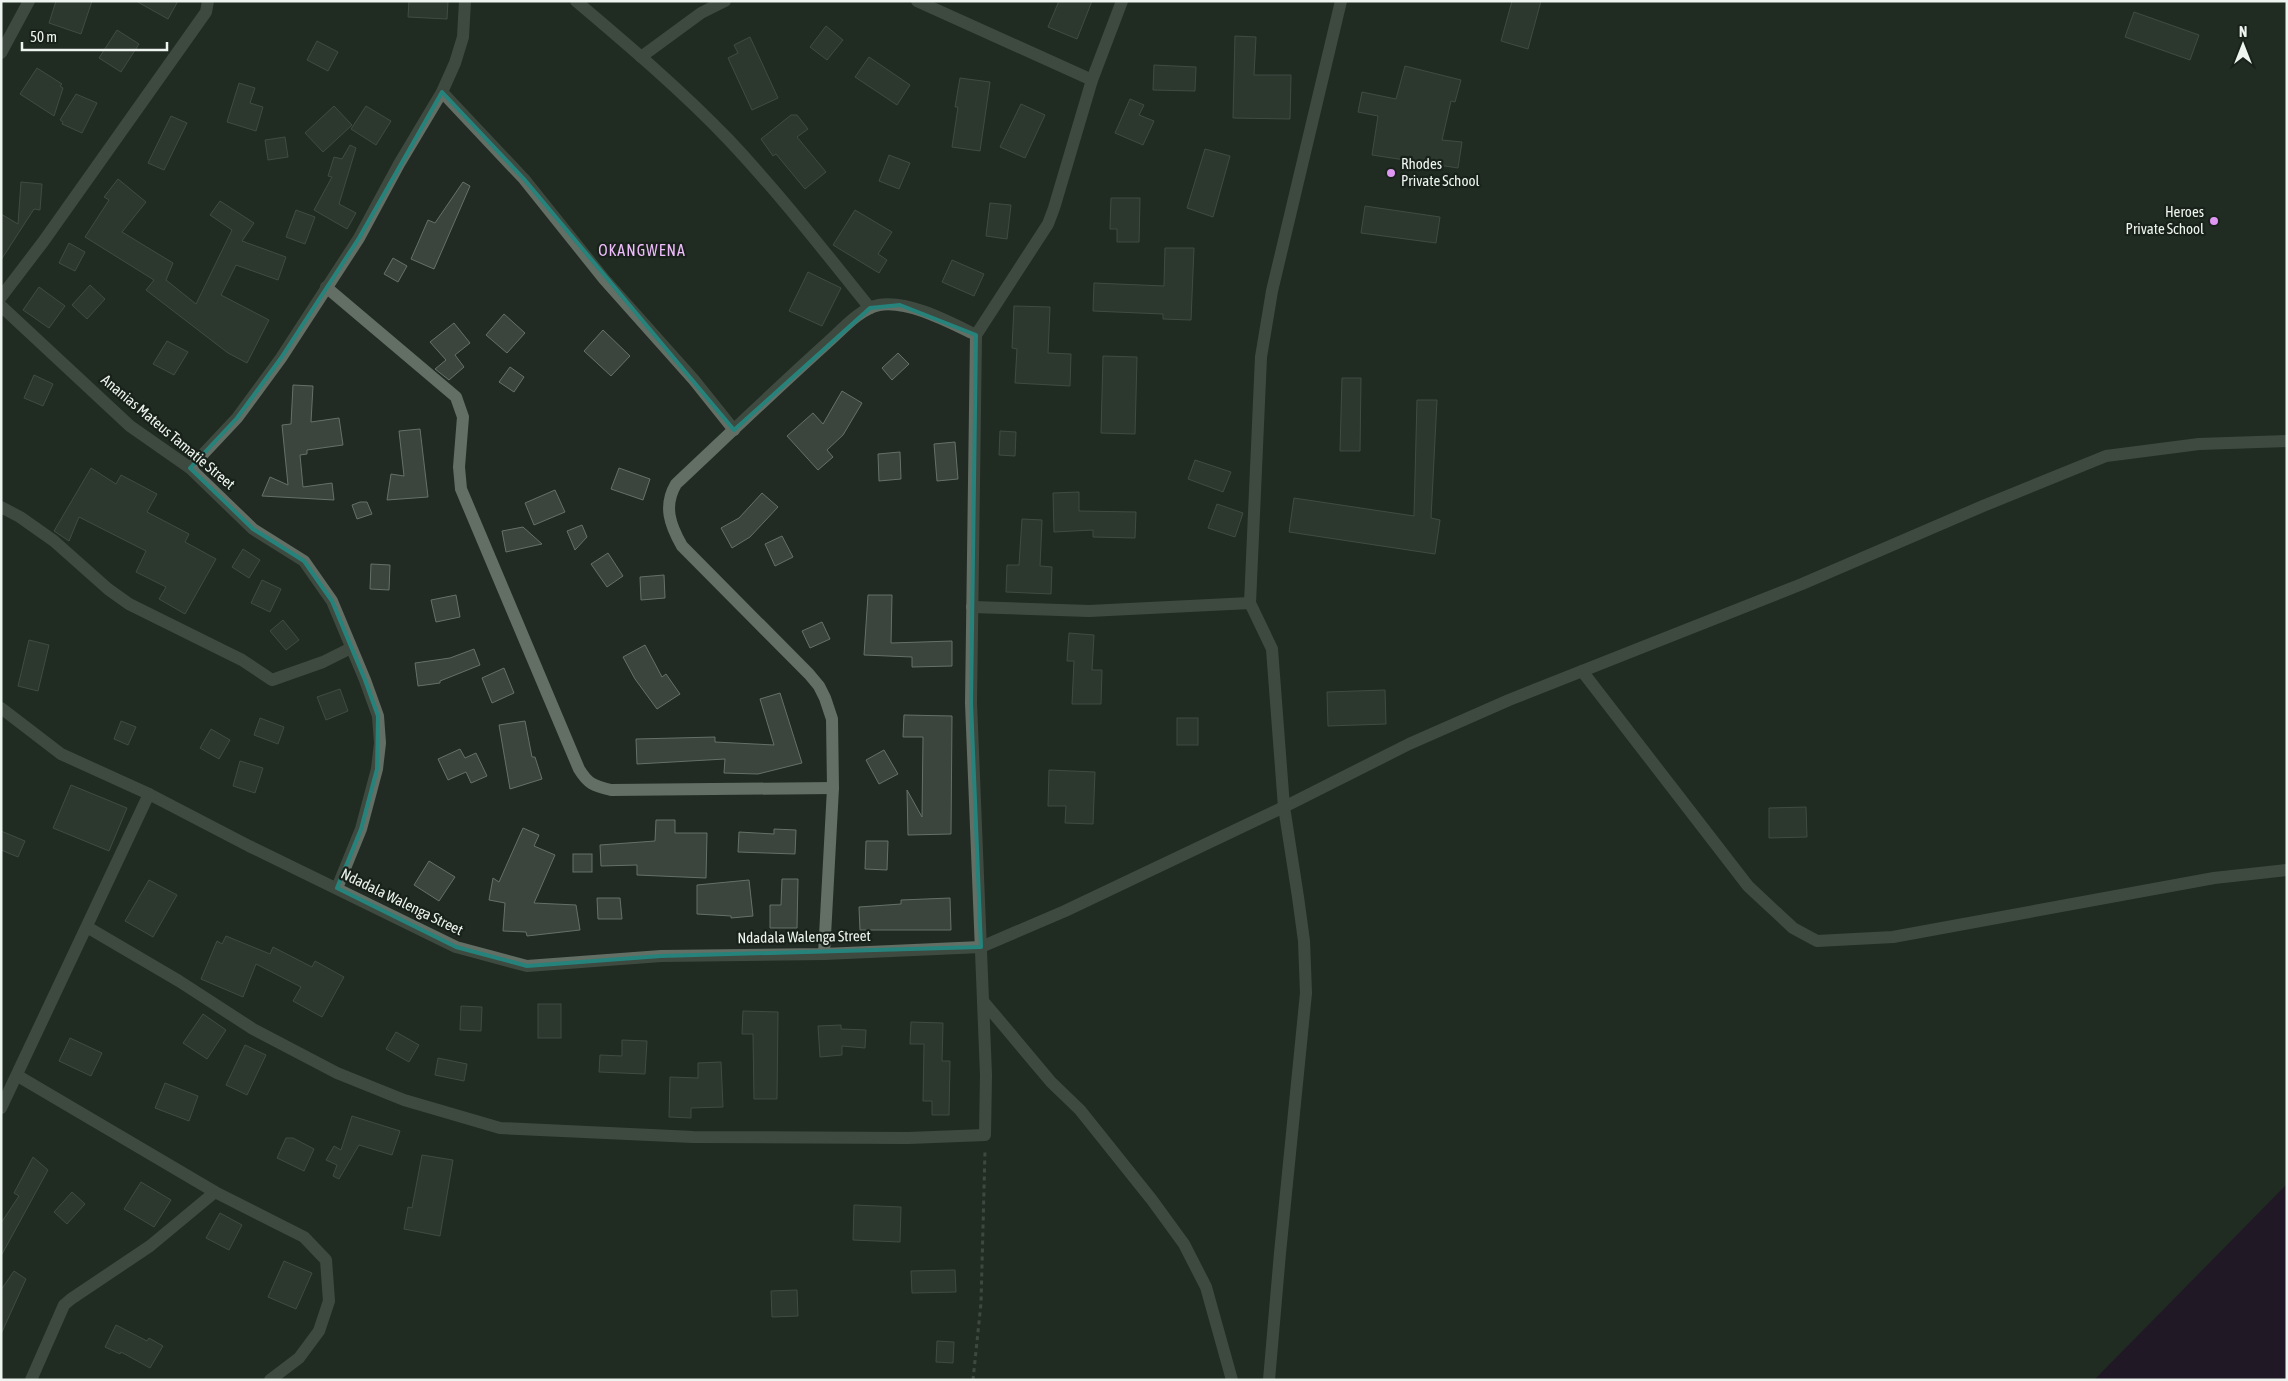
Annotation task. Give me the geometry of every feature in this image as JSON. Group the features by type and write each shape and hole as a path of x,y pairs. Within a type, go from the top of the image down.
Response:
{"street":[{"path":"1,53 29,1"},
{"path":"1,297 43,242 206,12 208,1"},
{"path":"190,468 242,410 281,358 359,238 399,164 442,92 455,63 463,37 465,1"},
{"path":"576,1 641,57 727,138 778,194 870,308"},
{"path":"641,57 701,13 725,1"},
{"path":"917,1 1092,80"},
{"path":"87,927 253,1029 337,1073 404,1100 500,1128 693,1137 908,1138 985,1135 986,1075 971,702 976,335 1048,224 1092,80 1122,1"},
{"path":"1269,1380 1280,1243 1306,993 1300,915 1284,807 1272,649 1250,603 1263,347 1272,291 1340,1"},
{"path":"442,92 524,179 604,279 694,380 734,430"},
{"path":"326,287 456,397 463,417 459,467 461,488 578,769 586,781 610,790 833,788"},
{"path":"824,954 833,788 832,719 819,686 682,546 671,527 668,510 670,494 676,484 817,352 858,316 870,308 879,305 900,305 938,317 976,335"},
{"name":"Ananias Mateus Tamatie Street","path":"1,306 43,343 130,426 190,468 253,529 304,561 332,601 378,716 380,743 377,769 361,828 337,888"},
{"path":"981,947 1065,911 1284,807 1409,744 1509,700 1802,584 1983,506 2106,456 2199,444 2287,441"},
{"path":"1,507 20,517 54,541 108,589 129,604 242,660 272,680 323,662 351,648"},
{"path":"972,608 1090,611 1250,603"},
{"path":"1582,671 1748,886 1793,928 1817,941 1893,937 2205,879 2287,870"},
{"name":"Ndadala Walenga Street","path":"1,708 61,754 149,794 248,846 456,947 527,966 661,956 824,954 981,947"},
{"path":"1,1108 18,1076 36,1030 87,927 149,794"},
{"path":"983,1001 1051,1082 1080,1110 1152,1200 1184,1244 1206,1287 1232,1380"},
{"path":"18,1076 215,1192 304,1237 326,1260 329,1301 319,1331 299,1358 270,1380"},
{"path":"31,1380 64,1305 150,1246 215,1192"}],"path":[{"path":"973,1380 981,1302 985,1135"}],"highlighted area":[{"path":"442,92 524,179 734,430 870,308 900,305 976,335 971,703 981,947 661,956 527,966 456,947 337,888 361,829 377,769 378,716 332,601 304,561 253,529 190,468 237,418 281,358 359,238"}],"shaded area":[{"path":"2287,1184 2287,1380 2094,1380"}],"building":[{"path":"56,1 92,1 81,34 49,23"},
{"path":"136,1 178,1 168,19"},
{"path":"409,1 448,1 447,19 408,17"},
{"path":"1059,1 1092,1 1077,39 1048,27"},
{"path":"1512,1 1541,1 1528,49 1501,41"},
{"path":"2134,12 2199,35 2190,60 2125,37"},
{"path":"826,26 843,40 827,60 810,47"},
{"path":"117,30 139,44 121,72 99,58"},
{"path":"1235,36 1256,37 1254,75 1291,75 1290,119 1233,118"},
{"path":"750,37 778,98 752,110 728,58 738,53 734,45"},
{"path":"317,41 338,52 328,71 307,60"},
{"path":"869,57 910,85 897,105 855,77"},
{"path":"1154,65 1196,67 1195,91 1153,90"},
{"path":"1405,66 1461,80 1455,102 1451,101 1442,140 1462,142 1458,168 1372,155 1378,116 1358,112 1362,92 1396,99"},
{"path":"37,68 62,84 60,86 63,88 54,116 20,94"},
{"path":"960,78 990,82 980,151 952,147 958,107 955,107"},
{"path":"239,83 255,88 250,103 263,107 256,131 227,122"},
{"path":"76,94 97,103 82,133 62,124 63,122 60,120"},
{"path":"1130,99 1144,105 1139,115 1154,121 1143,145 1115,133"},
{"path":"1021,104 1045,115 1025,158 1000,147"},
{"path":"334,106 352,125 323,152 305,133"},
{"path":"366,106 391,121 376,145 351,129"},
{"path":"791,115 797,115 808,129 797,137 826,172 805,189 776,154 773,156 761,139"},
{"path":"171,116 187,123 164,170 148,163"},
{"path":"285,137 288,157 268,160 265,140"},
{"path":"350,145 356,148 339,204 356,213 347,229 314,210 332,177 328,176 334,157 342,159"},
{"path":"1205,149 1230,156 1213,217 1187,208"},
{"path":"889,155 910,163 899,189 879,181"},
{"path":"118,179 146,202 122,232 173,263 166,280 196,304 232,230 210,215 220,201 254,223 242,241 286,257 278,280 236,265 221,295 269,320 247,363 228,353 146,290 154,280 85,237 109,200 104,197"},
{"path":"21,182 42,184 40,210 34,209 1,260 1,214 18,224"},
{"path":"463,182 470,186 434,269 411,259 428,220 435,223"},
{"path":"1111,198 1140,198 1139,242 1117,242 1117,229 1110,229"},
{"path":"990,203 1011,205 1007,239 986,236"},
{"path":"1365,206 1440,217 1436,243 1361,233"},
{"path":"296,210 315,217 305,244 286,237"},
{"path":"855,210 892,232 878,254 887,260 879,273 833,245"},
{"path":"69,243 85,252 75,271 59,263"},
{"path":"1165,248 1194,248 1191,320 1163,319 1163,314 1093,311 1094,283 1164,286"},
{"path":"393,258 407,266 398,282 384,274"},
{"path":"952,260 984,274 974,296 942,282"},
{"path":"808,272 841,288 822,326 789,311"},
{"path":"90,285 105,299 87,319 72,305"},
{"path":"39,287 65,306 49,328 23,310"},
{"path":"1014,306 1050,307 1048,353 1071,354 1070,386 1015,383 1017,349 1012,348"},
{"path":"504,314 525,333 507,353 486,335"},
{"path":"454,323 470,343 455,355 464,367 449,380 435,369 446,360 430,342"},
{"path":"603,330 630,356 611,376 584,351"},
{"path":"167,341 188,352 174,375 153,364"},
{"path":"898,353 909,364 892,380 882,368"},
{"path":"1103,356 1137,357 1135,434 1101,433"},
{"path":"510,367 524,377 514,392 499,382"},
{"path":"34,375 53,384 43,406 24,398"},
{"path":"1342,378 1361,378 1360,451 1340,451"},
{"path":"293,385 313,386 311,422 339,418 343,445 307,450 307,454 300,455 303,487 332,483 334,500 262,496 270,477 288,485 282,425 291,424"},
{"path":"842,391 862,403 843,435 827,450 833,457 818,470 787,436 813,413 823,424"},
{"path":"1417,400 1437,400 1431,518 1440,520 1435,554 1289,532 1294,498 1414,516"},
{"path":"420,429 428,497 387,500 391,474 404,476 399,431"},
{"path":"1000,431 1016,432 1015,456 999,455"},
{"path":"955,442 958,479 937,481 934,444"},
{"path":"900,452 901,479 879,481 878,454"},
{"path":"1195,460 1231,472 1223,492 1188,479"},
{"path":"91,468 116,484 121,475 157,494 147,512 189,534 185,542 216,559 185,614 159,599 166,587 136,572 146,551 79,517 69,541 54,531"},
{"path":"619,468 650,479 643,500 611,489"},
{"path":"555,490 565,512 534,525 525,503"},
{"path":"1079,492 1079,511 1136,512 1135,538 1093,537 1093,530 1054,532 1053,493"},
{"path":"762,493 778,507 750,537 732,548 721,528 739,518"},
{"path":"367,502 372,514 357,519 352,505"},
{"path":"1217,504 1243,513 1235,537 1208,528"},
{"path":"1022,519 1042,520 1040,566 1052,567 1051,594 1006,592 1007,565 1019,565"},
{"path":"582,525 587,537 575,550 567,531"},
{"path":"523,527 542,544 506,552 502,531"},
{"path":"782,536 793,557 775,566 765,544"},
{"path":"243,549 260,560 249,578 232,567"},
{"path":"608,553 623,576 607,587 591,564"},
{"path":"371,564 390,565 389,590 370,589"},
{"path":"664,575 665,598 641,600 640,577"},
{"path":"262,580 281,589 270,612 251,603"},
{"path":"456,595 460,617 436,622 431,600"},
{"path":"868,595 892,595 891,643 952,641 952,666 912,667 912,657 864,655"},
{"path":"283,620 299,640 286,650 270,631"},
{"path":"822,622 830,639 810,648 802,631"},
{"path":"1069,633 1094,635 1092,670 1102,670 1101,704 1072,704 1074,661 1067,661"},
{"path":"29,640 49,645 38,691 18,686"},
{"path":"645,645 662,677 666,674 680,694 657,709 635,679 623,657"},
{"path":"474,649 480,665 440,681 440,683 418,686 415,663 450,658"},
{"path":"504,668 514,693 492,703 482,678"},
{"path":"340,689 348,711 326,720 317,697"},
{"path":"1385,690 1386,724 1328,726 1327,692"},
{"path":"780,693 802,763 758,774 724,773 725,759 637,764 636,739 715,737 715,742 774,745 760,699"},
{"path":"904,715 952,716 951,834 908,835 907,790 922,817 923,737 903,737"},
{"path":"260,718 284,727 278,744 254,735"},
{"path":"1177,718 1198,718 1198,745 1177,745"},
{"path":"121,721 136,727 128,745 114,739"},
{"path":"525,721 532,757 535,757 542,779 510,789 499,725"},
{"path":"211,729 230,740 219,759 200,748"},
{"path":"460,749 465,758 476,753 487,776 471,783 466,772 448,780 438,759"},
{"path":"884,750 898,774 879,784 866,760"},
{"path":"240,761 263,768 255,793 233,786"},
{"path":"1049,770 1095,772 1093,824 1065,823 1066,806 1048,806"},
{"path":"71,785 127,808 109,851 53,828"},
{"path":"1806,807 1807,837 1769,838 1769,808"},
{"path":"656,820 675,820 675,833 707,833 706,878 637,875 637,865 601,866 600,845 655,841"},
{"path":"523,828 539,835 534,846 555,855 534,903 576,905 580,930 527,936 526,932 503,931 505,903 489,900 493,878 499,882"},
{"path":"774,829 796,830 795,854 738,852 739,832 774,834"},
{"path":"1,831 25,841 18,857 1,850"},
{"path":"866,841 888,841 887,870 865,869"},
{"path":"573,854 592,854 592,872 573,872"},
{"path":"429,861 455,877 439,901 414,885"},
{"path":"782,879 798,879 797,928 770,928 770,905 781,905"},
{"path":"149,880 177,895 153,937 125,921"},
{"path":"749,880 753,916 731,918 731,916 697,914 697,885"},
{"path":"597,898 620,898 622,919 598,919"},
{"path":"950,898 951,930 860,930 859,907 901,904 901,900"},
{"path":"226,936 270,954 273,947 312,967 315,961 344,977 322,1017 293,1001 301,987 256,964 243,997 201,979 217,941 222,944"},
{"path":"538,1004 561,1004 561,1038 538,1038"},
{"path":"461,1006 482,1007 481,1031 460,1030"},
{"path":"743,1011 778,1012 777,1099 754,1099 753,1034 742,1034"},
{"path":"203,1014 226,1030 207,1059 183,1043"},
{"path":"911,1022 943,1023 942,1061 950,1061 949,1115 932,1115 932,1101 923,1101 924,1044 910,1044"},
{"path":"841,1025 841,1029 866,1030 865,1048 842,1046 842,1055 820,1057 818,1026"},
{"path":"396,1032 419,1045 409,1062 386,1049"},
{"path":"70,1038 102,1053 91,1076 59,1061"},
{"path":"622,1040 647,1041 645,1074 599,1072 600,1055 622,1056"},
{"path":"245,1045 266,1055 247,1095 226,1085"},
{"path":"438,1058 467,1064 464,1081 435,1075"},
{"path":"721,1062 723,1107 691,1108 691,1118 669,1117 670,1077 698,1078 698,1063"},
{"path":"165,1083 198,1096 189,1121 155,1108"},
{"path":"352,1116 400,1131 392,1155 359,1145 339,1179 333,1176 337,1165 326,1160 334,1146 341,1150"},
{"path":"286,1138 293,1138 314,1149 304,1171 277,1158"},
{"path":"422,1155 453,1160 440,1236 404,1229 408,1207 412,1208"},
{"path":"33,1157 48,1170 1,1256 1,1223 19,1196 14,1193"},
{"path":"141,1182 171,1200 154,1227 124,1209"},
{"path":"72,1192 85,1204 67,1224 54,1212"},
{"path":"854,1205 901,1207 900,1242 853,1240"},
{"path":"220,1213 242,1225 229,1250 206,1238"},
{"path":"284,1261 312,1273 296,1309 268,1297"},
{"path":"955,1270 956,1292 912,1293 911,1271"},
{"path":"14,1271 26,1279 1,1334 1,1290"},
{"path":"797,1290 798,1316 772,1317 771,1291"},
{"path":"116,1325 147,1341 149,1338 163,1346 150,1368 121,1352 120,1354 105,1347"},
{"path":"937,1341 954,1342 953,1363 936,1362"}],"place":[{"name":"Rhodes Private School","path":"1391,173"},
{"name":"Heroes Private School","path":"2214,221"}],"district":[{"name":"OKANGWENA","path":"642,250"}]}
